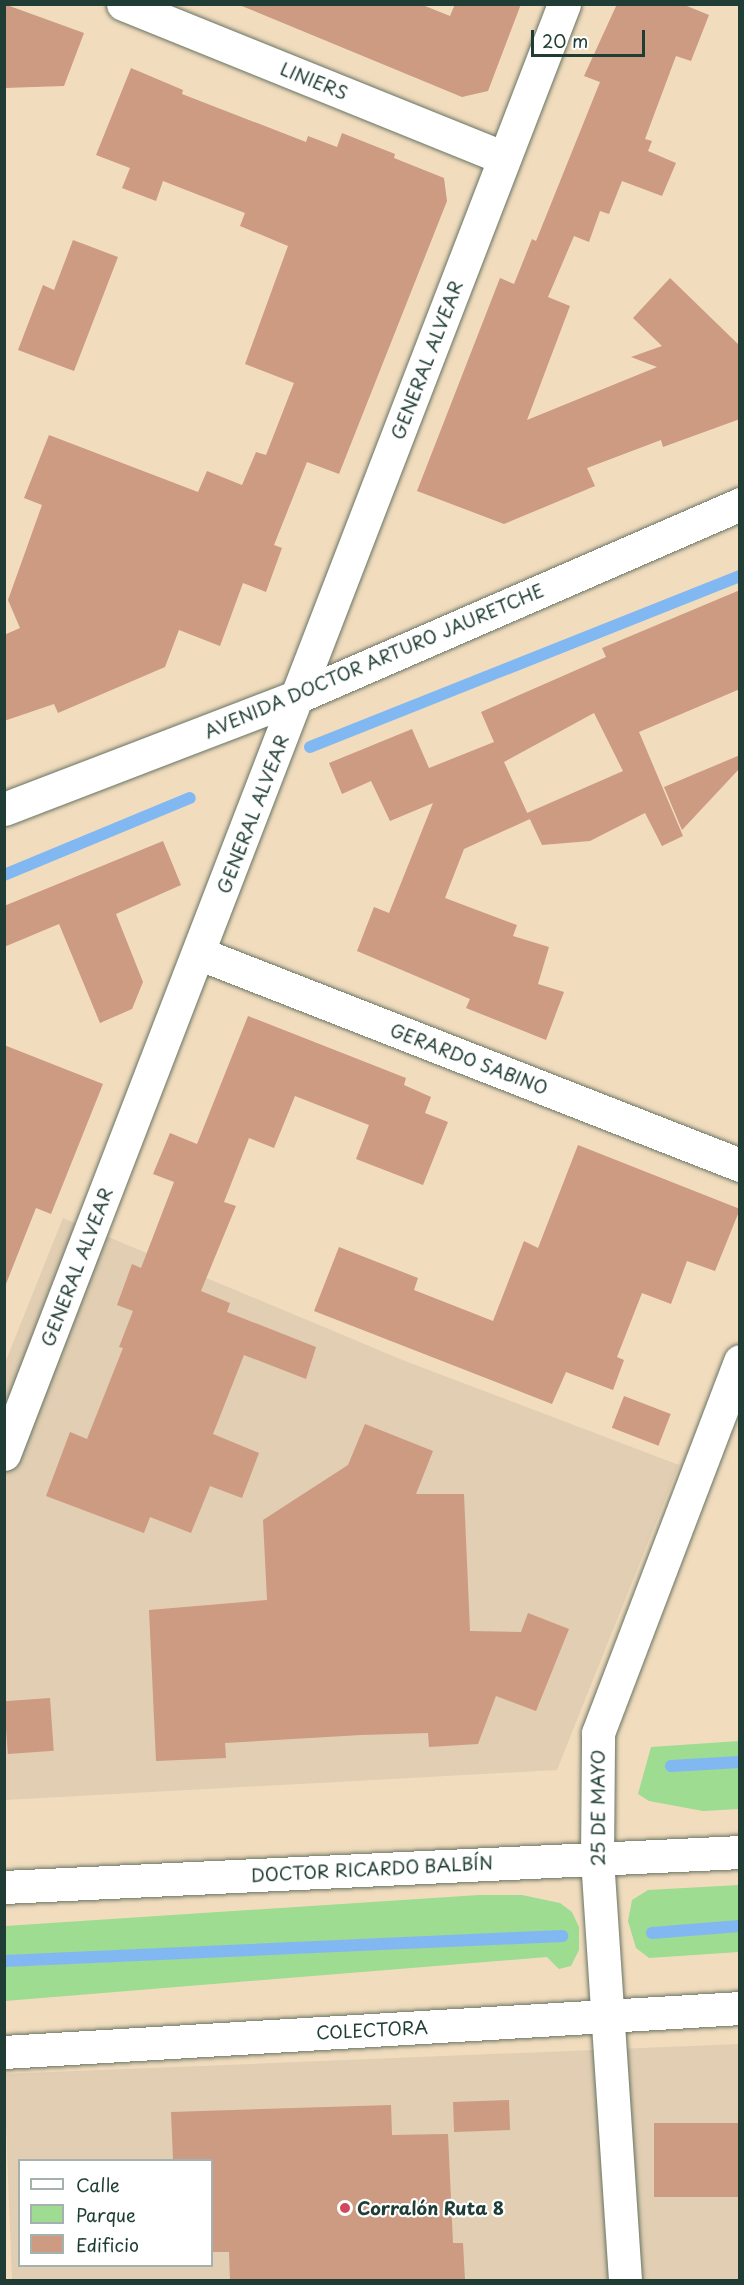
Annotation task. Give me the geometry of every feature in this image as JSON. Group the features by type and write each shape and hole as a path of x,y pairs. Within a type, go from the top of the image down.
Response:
{"street":[{"name":"LINIERS","path":"123,4 504,158"},
{"name":"GENERAL ALVEAR","path":"4,1454 299,696 564,4"},
{"name":"AVENIDA DOCTOR ARTURO JAURETCHE","path":"4,809 299,696 740,504"},
{"name":"GERARDO SABINO","path":"198,953 740,1166"},
{"name":"25 DE MAYO","path":"625,2280 597,1858 598,1733 740,1361"},
{"name":"DOCTOR RICARDO BALBÍN","path":"4,1887 740,1852"},
{"name":"COLECTORA","path":"4,2052 740,2008"}],"shaded area":[{"path":"63,1218 405,1361 679,1465 557,1770 5,1800 5,1363"},
{"path":"739,2044 739,2280 12,2280 4,2074"}],"green space":[{"path":"739,1741 739,1809 703,1811 649,1801 638,1794 651,1747"},
{"path":"739,1885 739,1952 649,1958 636,1948 628,1921 632,1900 648,1890"},
{"path":"479,1895 522,1895 560,1903 572,1912 579,1927 579,1950 571,1966 559,1969 547,1957 5,2001 5,1926"}],"building":[{"path":"4,4 84,33 64,86 4,88"},
{"path":"237,4 420,4 450,16 455,4 521,4 488,91 462,97"},
{"path":"617,4 682,4 709,15 691,61 676,56 645,139 652,141 648,151 676,163 662,196 622,181 609,214 600,211 589,242 574,236 548,297 570,306 527,420 657,367 631,357 662,346 633,318 670,278 740,346 740,419 663,447 661,440 587,468 595,486 504,524 417,491 500,278 514,284 532,239 536,241 600,82 584,76"},
{"path":"131,68 183,90 182,94 306,142 308,136 337,147 342,133 395,154 394,158 444,178 447,201 339,474 307,462 274,545 282,548 266,592 243,583 220,646 179,630 165,667 58,713 54,704 4,721 4,635 20,628 8,600 42,505 24,498 49,435 198,492 207,471 242,485 256,452 266,455 294,383 245,364 288,246 240,226 245,213 163,181 156,201 122,188 130,168 96,155"},
{"path":"73,240 118,257 74,371 18,350 43,285 54,290"},
{"path":"740,590 740,689 639,732 683,836 662,846 645,813 590,841 542,845 530,819 464,849 445,898 517,925 513,936 549,947 538,984 564,992 546,1040 466,1008 470,999 357,951 374,907 389,913 433,803 390,821 371,781 342,794 329,763 412,729 429,768 494,742 481,712 606,657 602,648","holes":["594,713 623,771 527,813 504,762"]},
{"path":"740,755 740,768 682,830 664,787"},
{"path":"163,841 181,885 116,914 143,982 132,1009 100,1023 59,924 4,947 4,906"},
{"path":"248,1016 406,1078 404,1085 431,1097 425,1113 448,1122 423,1185 356,1159 369,1125 295,1096 274,1148 249,1138 224,1202 236,1206 201,1291 230,1303 227,1312 316,1347 306,1379 244,1355 213,1434 259,1453 242,1498 210,1486 191,1533 150,1517 144,1533 46,1496 70,1432 87,1439 123,1348 119,1347 133,1311 117,1305 132,1264 141,1268 174,1182 153,1174 170,1133 197,1144"},
{"path":"4,1045 103,1084 51,1214 36,1208 6,1284"},
{"path":"578,1145 740,1209 715,1271 687,1261 671,1304 642,1293 617,1357 624,1360 613,1390 566,1372 552,1404 314,1311 339,1247 418,1278 414,1290 493,1321 524,1241 538,1248"},
{"path":"624,1396 671,1414 658,1446 612,1428"},
{"path":"365,1424 433,1451 416,1494 464,1494 470,1631 521,1632 528,1613 569,1629 536,1711 496,1696 478,1744 429,1747 428,1733 361,1735 225,1743 226,1758 156,1761 149,1610 267,1600 263,1520 348,1465"},
{"path":"50,1698 54,1751 8,1754 4,1701"},
{"path":"509,2100 510,2130 454,2132 453,2102"},
{"path":"391,2105 392,2135 448,2134 453,2243 463,2243 465,2280 230,2280 229,2252 213,2252 213,2159 173,2159 171,2112"},
{"path":"654,2123 740,2123 740,2197 654,2197"}],"waterway":[{"path":"310,747 740,576"},
{"path":"4,875 190,798"},
{"path":"671,1766 740,1762"},
{"path":"652,1933 740,1926"},
{"path":"4,1961 562,1936"}],"place":[{"name":"Corralón Ruta 8","path":"345,2208"}]}
